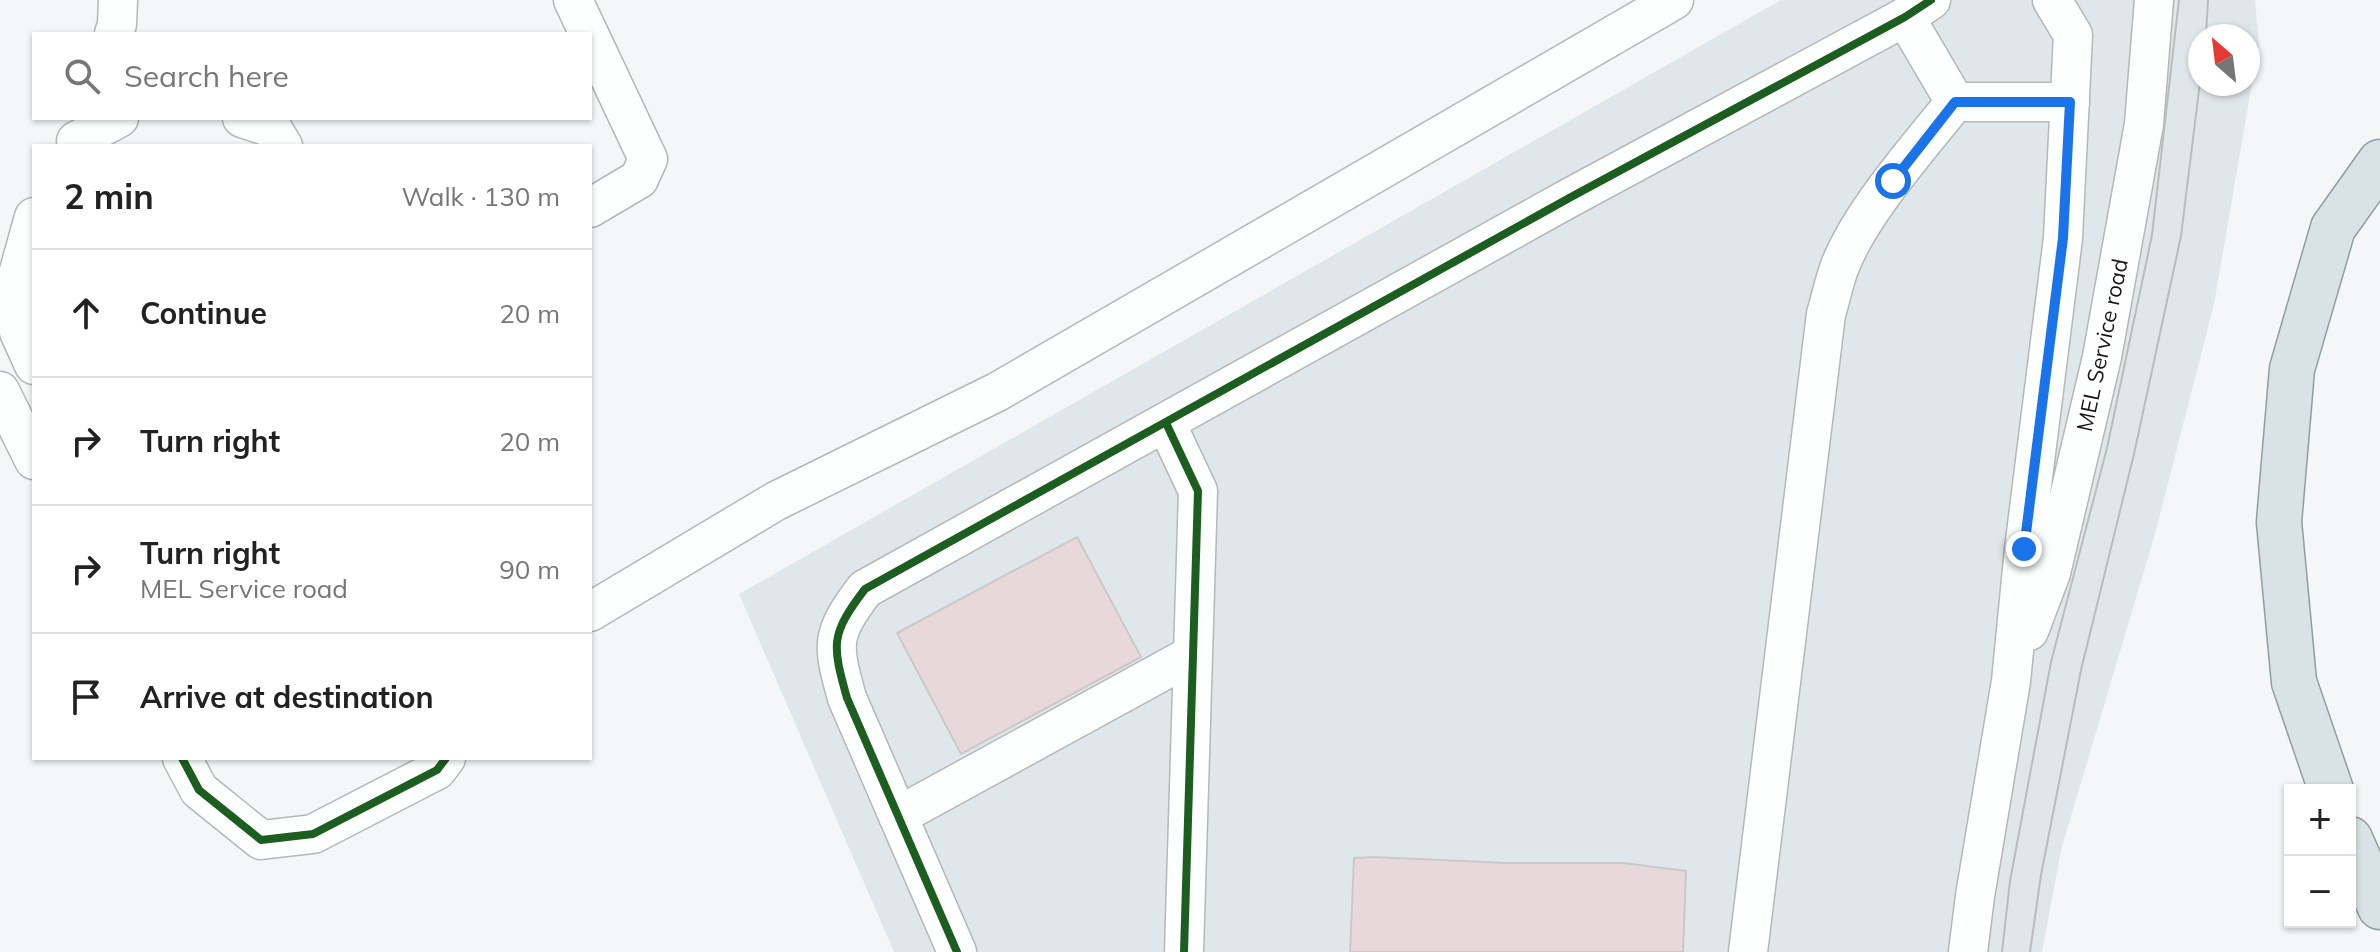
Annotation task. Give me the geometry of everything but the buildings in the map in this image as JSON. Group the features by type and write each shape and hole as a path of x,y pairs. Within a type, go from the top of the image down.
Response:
{"main road":[{"path":"2329,784 2294,682 2279,522 2292,369 2333,228 2380,162"},
{"path":"2356,853 2380,907"}],"street":[{"path":"115,32 118,0"},
{"path":"573,0 589,32"},
{"path":"592,611 776,501 997,392 1674,0"},
{"name":"MEL Service road","path":"1968,952 2011,681 2024,549 2063,238 2073,35 2052,0"},
{"name":"MEL Service road","path":"2011,681 2051,573 2102,357 2144,124 2154,0"},
{"path":"957,952 847,698 835,655 842,619 865,589 1918,8 1955,102"},
{"path":"592,39 648,159 639,179 592,207"},
{"path":"1955,102 2070,102"},
{"path":"1748,952 1826,314 1841,264 1864,224 1893,181 1955,102"},
{"path":"77,135 114,120"},
{"path":"248,120 272,128 282,144"},
{"path":"32,224 17,278 19,332 32,361"},
{"path":"0,391 32,456"},
{"path":"1166,423 1198,491 1184,952"},
{"path":"898,816 1192,655"},
{"path":"183,760 199,790 261,840 313,834 437,770 444,760"}],"shaded area":[{"path":"1781,0 2255,0 2257,24 2188,24 2188,96 2250,96 2214,304 2155,534 2061,850 2042,952 894,952 739,594"}],"tram line":[{"path":"2002,952 2010,881 2051,662 2107,448 2152,235 2179,0"},
{"path":"2207,24 2208,0"},
{"path":"2030,952 2041,875 2081,670 2134,454 2181,236 2198,96"}],"cycle path":[{"path":"957,952 847,698 842,680 837,640 845,618 865,589 1931,0"},
{"path":"1166,423 1198,491 1184,952"},
{"path":"183,760 199,790 261,840 313,834 437,770 444,760"}],"route":[{"path":"1893,181 1955,102 2070,102 2063,238 2024,549"}]}
